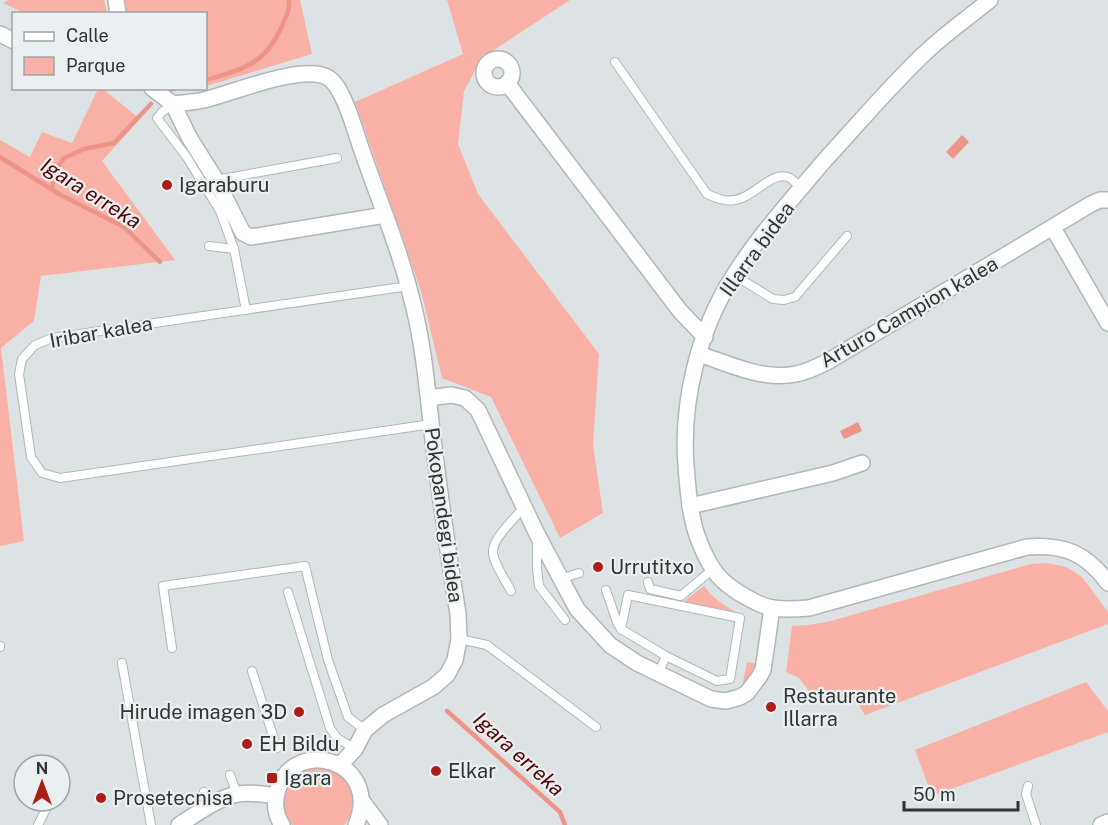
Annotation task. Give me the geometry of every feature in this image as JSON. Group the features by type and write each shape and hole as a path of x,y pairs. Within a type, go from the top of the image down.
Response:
{"street":[{"name":"Illarra bidea","path":"990,0 928,50 866,113 766,230 734,275 713,313 691,384 686,416 685,447 690,506 705,557 718,576 732,590 772,608 809,608 1027,547 1056,546 1070,550 1099,570 1108,583"},
{"name":"Pokopandegi bidea","path":"173,104 204,100 263,81 296,75 318,73 330,78 336,83 352,118 409,286 429,398 458,614 459,639 456,660 447,675 433,687 383,715 365,730 355,748 340,765"},
{"path":"507,83 680,311 705,337"},
{"path":"155,90 173,104 243,233 251,237 385,215"},
{"name":"Arturo Campion kalea","path":"699,354 759,373 794,374 811,369 827,362 1091,204 1100,200 1108,200"},
{"path":"1053,228 1108,323"},
{"path":"429,398 451,395 465,398 478,410 537,534 577,609 610,645 637,663 711,699 726,701 740,697 747,693 763,670 772,608"},
{"path":"690,506 833,473 862,463"},
{"path":"282,825 276,810 279,785 294,767 317,760 340,765 351,774 359,787 362,801 356,825"},
{"path":"179,825 206,800 221,800 237,794 276,796"},
{"path":"362,801 380,825"},
{"path":"1101,825 1108,822"}],"lane":[{"path":"615,62 707,194 727,201 737,200 746,197 773,178 782,176 790,178 801,188"},
{"path":"173,104 157,118 186,156 220,210 234,249 246,310"},
{"path":"216,180 337,158"},
{"path":"734,275 773,299 784,300 795,297 847,236"},
{"path":"209,246 234,249"},
{"name":"Iribar kalea","path":"409,286 52,338 35,345 22,359 19,374 31,457 42,473 60,477 432,424"},
{"path":"511,591 496,562 493,550 497,538 524,507"},
{"path":"537,534 539,586 565,620"},
{"path":"172,648 163,586 304,566 328,660 348,717 365,730"},
{"path":"648,582 650,589 681,596 713,569"},
{"path":"561,579 579,573"},
{"path":"606,590 621,629 666,656 717,681 730,679 740,618 628,595 621,629"},
{"path":"288,592 330,728 337,738 355,748"},
{"path":"459,639 487,645 596,727"},
{"path":"658,674 666,656"},
{"path":"122,663 151,825"},
{"path":"252,671 277,748"},
{"path":"231,775 237,794"},
{"path":"1028,786 1026,794 1036,825"}],"green space":[{"path":"8,0 104,0 107,12 22,12 3,3"},
{"path":"125,0 300,0 312,54 207,86 207,12 127,12"},
{"path":"447,0 570,0 482,58 464,91 458,144 478,194 599,354 593,445 603,513 560,538 491,397 442,378 421,291 355,102 463,54"},
{"path":"98,90 104,90 140,119 102,161 175,260 41,276 34,321 1,348 24,541 0,546 0,140 30,157 42,132 72,143"},
{"path":"1047,563 1066,567 1082,577 1108,612 1108,624 865,715 855,699 812,695 799,678 786,672 792,626 827,622 1031,564"},
{"path":"704,586 718,601 736,612 683,602"},
{"path":"747,662 758,664 746,683 743,682"},
{"path":"1086,682 1108,711 1108,732 932,796 915,750"},
{"path":"314,767 333,770 346,780 350,787 352,811 344,825 292,825 288,820 283,808 286,788 295,775"}],"shaded area":[{"path":"962,135 969,142 953,159 946,152"},
{"path":"858,422 862,431 844,439 840,431"}],"waterway":[{"path":"207,80 252,64 260,57 268,49 282,26 289,0"},
{"path":"52,189 55,171 64,158 84,149 114,143 151,104"},
{"name":"Igara erreka","path":"0,157 59,194 124,227 160,262"},
{"name":"Igara erreka","path":"447,711 560,812 565,825"}],"place":[{"name":"Igaraburu","path":"167,185"},
{"name":"Urrutitxo","path":"598,567"},
{"name":"Restaurante Illarra","path":"771,707"},
{"name":"Hirude imagen 3D","path":"299,712"},
{"name":"EH Bildu","path":"247,744"},
{"name":"Elkar","path":"436,771"},
{"name":"Igara","path":"272,778"},
{"name":"Prosetecnisa","path":"101,798"}]}
